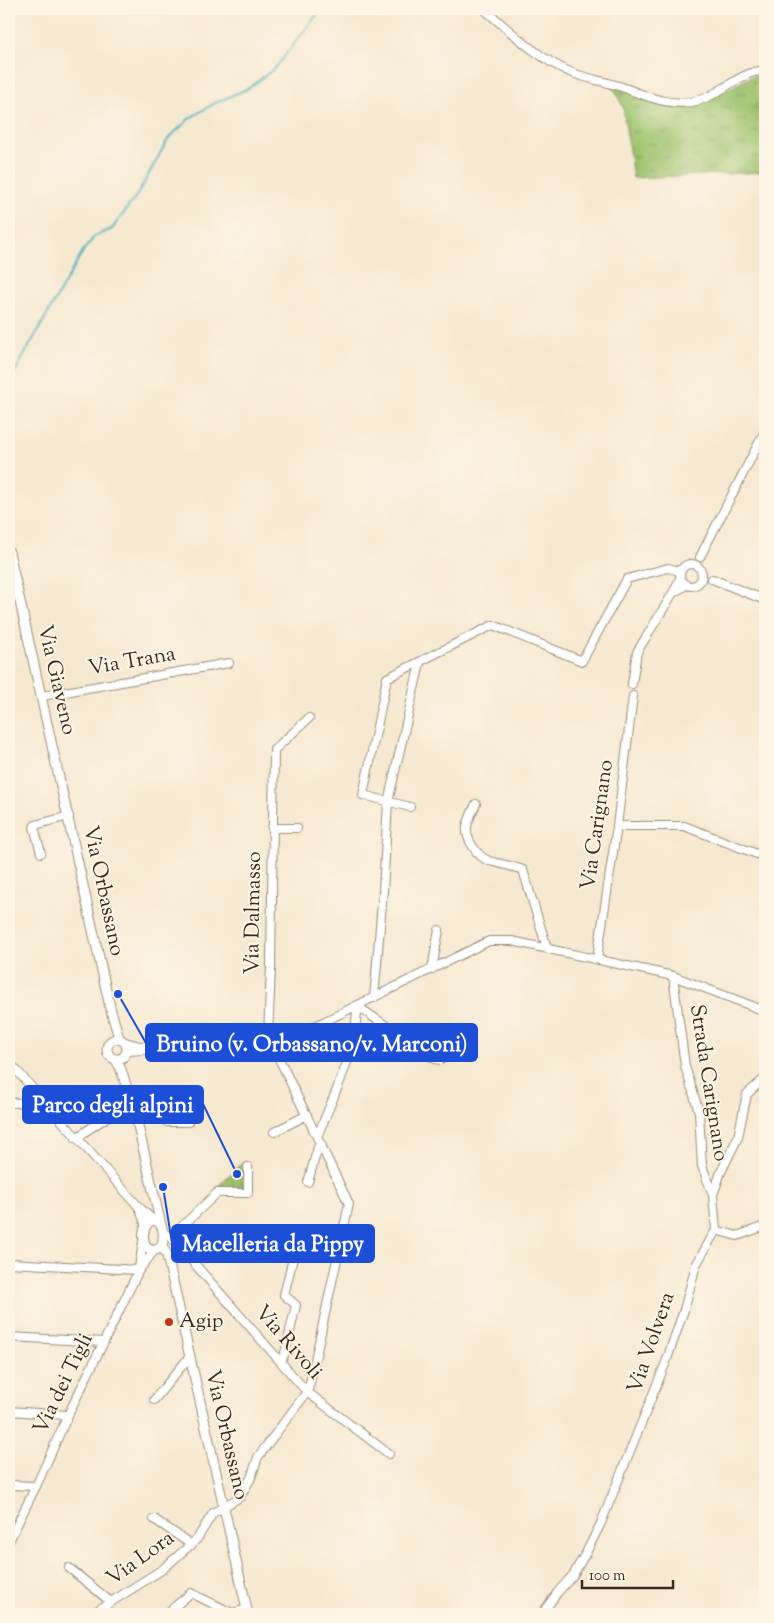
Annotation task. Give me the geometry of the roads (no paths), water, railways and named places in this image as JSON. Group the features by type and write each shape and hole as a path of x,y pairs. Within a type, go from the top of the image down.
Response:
{"main road":[{"name":"Via Giaveno","path":"9,552 13,593 42,696 69,816"},
{"name":"Via Orbassano","path":"69,816 110,1007 122,1045 152,1190 158,1249 169,1265 248,1612"},
{"name":"Via Orbassano","path":"122,1045 108,1043 106,1050 109,1056 120,1065 132,1100"},
{"path":"115,1059 121,1058 122,1045"},
{"name":"Via Orbassano","path":"156,1226 143,1232 143,1242 147,1248 158,1249"}],"street":[{"path":"484,9 530,48 555,65 572,73 614,84 664,102 681,104 698,101 746,75 765,70"},
{"path":"699,583 698,568 700,557 765,431"},
{"path":"632,684 637,652 682,578 684,566 698,568 712,579 765,600"},
{"path":"410,808 363,795 385,682 388,678 493,625 582,661 627,579 668,568 693,586 712,579"},
{"name":"Via Trana","path":"42,696 229,663"},
{"path":"374,998 388,802 420,663"},
{"name":"Via Carignano","path":"597,959 617,826 633,696"},
{"name":"Via Dalmasso","path":"306,1392 310,1384 349,1204 268,1036 271,968 274,750 309,718"},
{"path":"476,804 467,827 472,846 487,860 523,870 547,948"},
{"name":"Via Orbassano","path":"41,854 35,825 69,816"},
{"path":"617,826 684,826 765,857"},
{"path":"272,828 297,828"},
{"path":"432,969 439,930"},
{"path":"122,1045 185,1048 272,1047 489,941 512,941 673,976 765,1011"},
{"name":"Strada Carignano","path":"673,976 685,1066 699,1112 702,1166 713,1195"},
{"path":"357,1006 435,1059 441,1060 455,1046"},
{"path":"317,1136 348,1059 357,1024 357,1006"},
{"name":"Via Rivoli","path":"9,1062 156,1226 174,1240 306,1392 389,1454"},
{"path":"765,1078 747,1094 738,1137 721,1172 713,1195 716,1230 737,1236 765,1226"},
{"path":"76,1138 132,1100"},
{"path":"9,1103 44,1102"},
{"path":"136,1116 156,1111 167,1122 188,1122"},
{"path":"274,1132 307,1115"},
{"path":"308,1182 318,1148 322,1145"},
{"path":"158,1249 174,1240 176,1232 217,1193 248,1193 248,1168"},
{"name":"Via Volvera","path":"542,1614 573,1575 600,1523 666,1362 684,1310 696,1265 716,1230"},
{"path":"281,1361 285,1353 296,1305 284,1295 296,1246 293,1240"},
{"name":"Via dei Tigli","path":"139,1270 143,1242"},
{"name":"Via dei Tigli","path":"9,1541 139,1270 158,1249"},
{"path":"9,1263 139,1270"},
{"path":"9,1337 104,1342"},
{"path":"154,1400 190,1356"},
{"name":"Via Lora","path":"92,1614 164,1569 197,1539 213,1513 240,1497 251,1478 258,1457 306,1392"},
{"path":"9,1411 68,1415"},
{"path":"9,1485 36,1486"},
{"name":"Via Lora","path":"154,1519 192,1544"},
{"name":"Via Lora","path":"69,1568 111,1602"},
{"path":"167,1613 191,1593 232,1613 248,1612"}],"waterway":[{"path":"9,382 83,251 95,236 112,229 139,192 168,139 190,118 215,103 249,88 276,67 319,12 327,9"}],"place":[{"name":"Bruino (v. Orbassano/v. Marconi)","path":"118,994"},
{"name":"Parco degli alpini","path":"237,1174"},
{"name":"Macelleria da Pippy","path":"163,1187"},
{"name":"Agip","path":"169,1322"}]}
